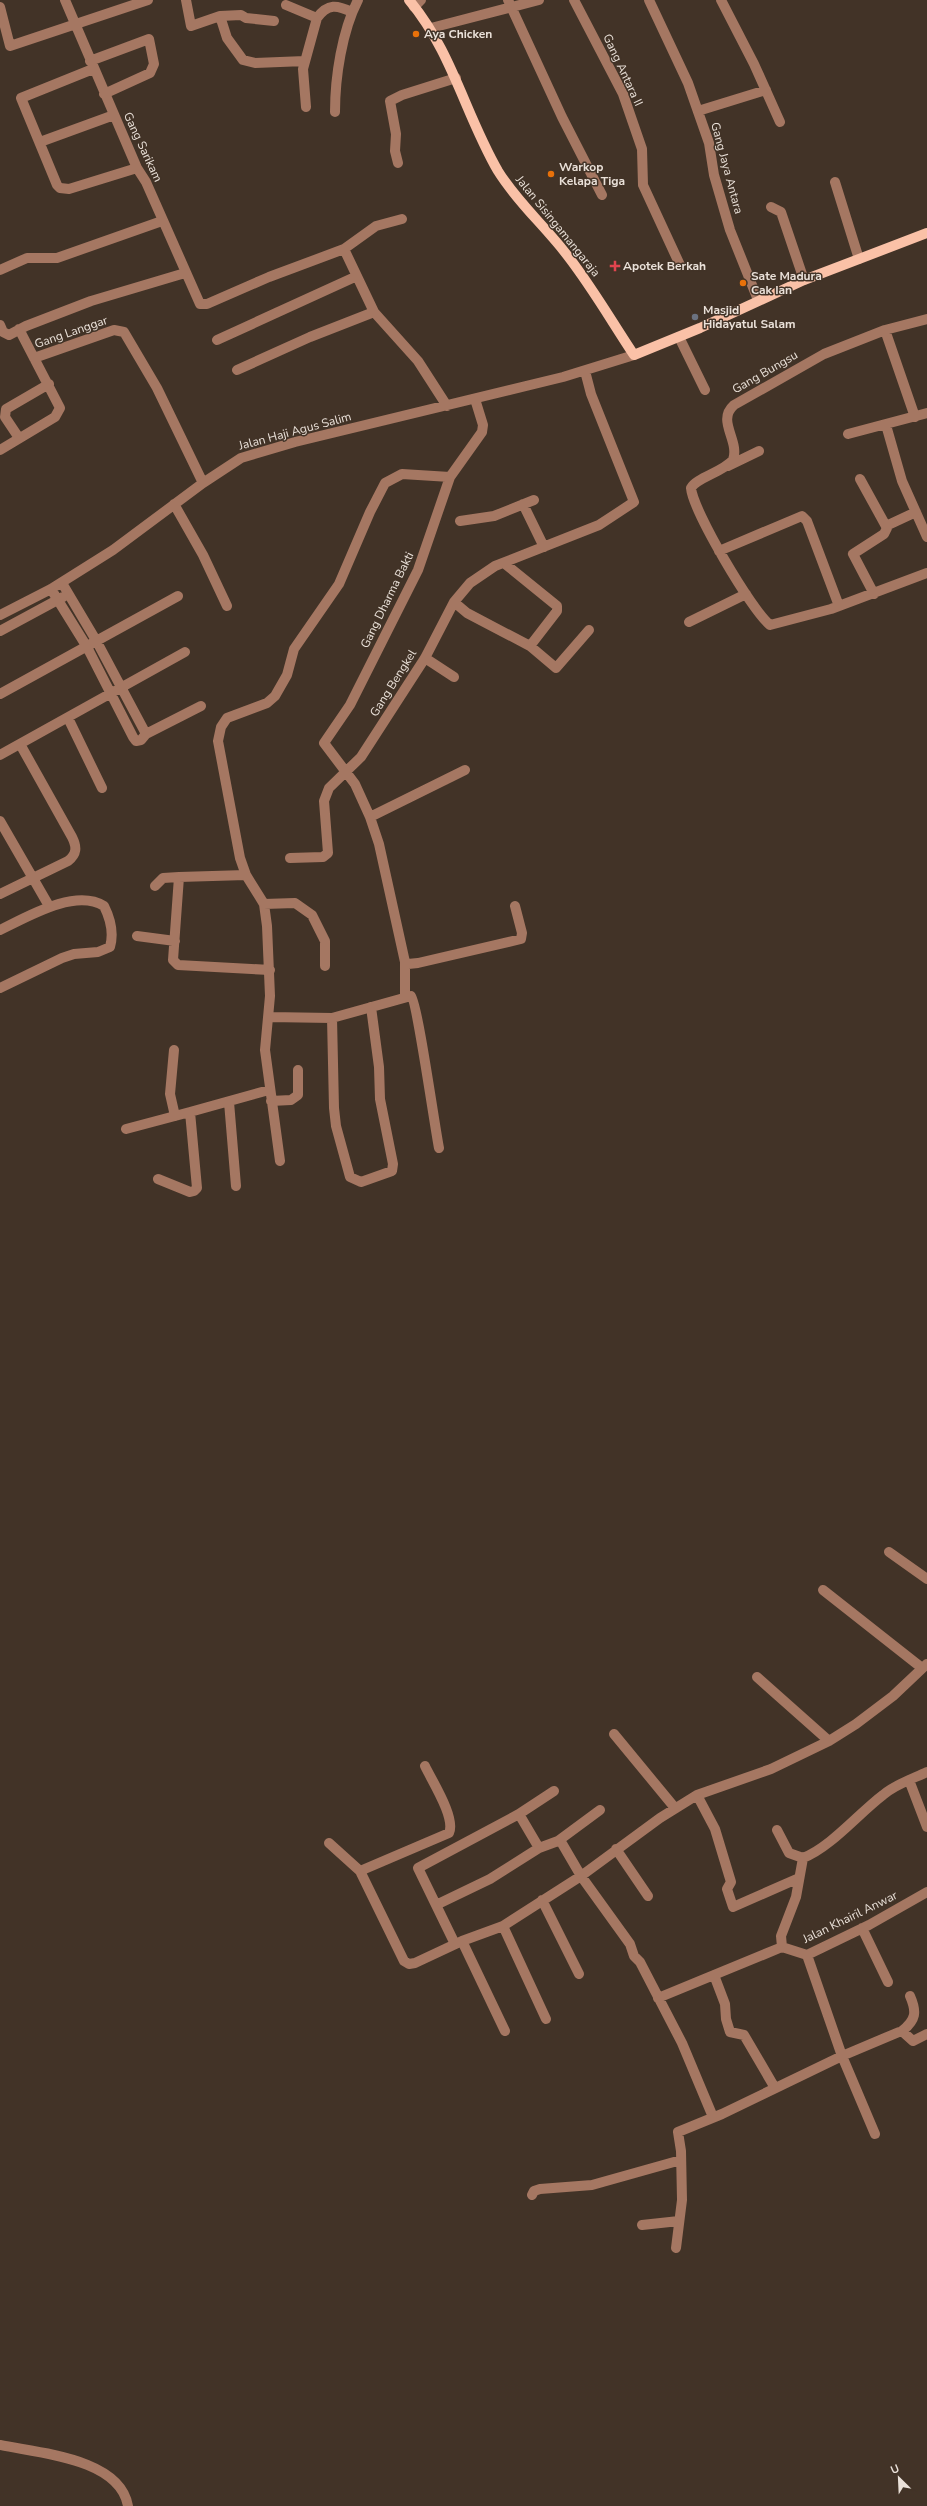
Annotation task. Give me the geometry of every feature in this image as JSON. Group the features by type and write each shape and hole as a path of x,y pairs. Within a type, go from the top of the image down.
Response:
{"main road":[{"name":"Jalan Sisingamangaraja","path":"414,2 431,28 505,182 567,254 634,355"},
{"path":"634,355 679,337 804,280 927,233"}],"street":[{"name":"Gang Sarikam","path":"65,0 104,94 137,168 146,182 200,304 207,304 269,277 344,249"},
{"path":"0,7 10,46 148,0"},
{"path":"186,0 191,26 220,16 241,15 246,18 274,21"},
{"path":"335,112 335,82 352,12 358,0"},
{"path":"431,28 509,3 539,0"},
{"name":"Gang Antara II","path":"574,0 623,94 642,149 643,185 680,265"},
{"name":"Gang Jaya Antara","path":"649,0 688,83 709,143 714,175 730,230 758,300"},
{"path":"721,0 766,90 780,122"},
{"path":"509,3 562,117 602,195"},
{"path":"286,5 318,18"},
{"path":"306,107 303,69 318,18 327,8 335,5 352,12"},
{"path":"220,16 227,38 243,60 255,63 305,61"},
{"path":"104,94 150,73 154,64 149,39 21,98 57,185 63,189 137,168"},
{"path":"398,163 395,151 396,134 390,101 456,78"},
{"path":"698,111 766,90"},
{"path":"40,142 114,115"},
{"path":"835,182 859,259"},
{"path":"771,207 781,212 804,280"},
{"path":"402,219 376,226 344,249 374,312 418,361 447,406"},
{"path":"0,270 26,258 56,258 162,221"},
{"path":"0,325 4,338 19,329 91,301 185,273"},
{"path":"217,340 357,276"},
{"path":"237,370 304,340 374,312"},
{"name":"Gang Bungsu","path":"726,467 735,454 726,419 730,409 824,354 886,330 927,319"},
{"path":"19,329 34,358"},
{"name":"Gang Langgar","path":"0,450 59,412 59,405 34,358 114,330 124,332 157,388 203,483"},
{"path":"886,330 915,417"},
{"path":"679,337 705,390"},
{"name":"Jalan Haji Agus Salim","path":"0,615 62,583 132,538 174,504 241,458 295,442 585,371 634,355"},
{"name":"Gang Bengkel","path":"290,858 323,857 328,853 324,801 329,788 348,773 361,757 425,658 454,602 479,576 504,563 599,525 634,502 592,394 585,371"},
{"path":"19,438 5,417 6,409 49,384"},
{"name":"Gang Dharma Bakti","path":"348,773 324,743 350,705 418,570 450,477 478,439 483,428 475,399"},
{"path":"848,434 927,414"},
{"path":"886,425 902,481 927,537"},
{"path":"759,451 726,467 691,488 719,551 746,594 770,626 839,606 927,573"},
{"path":"280,1161 269,1090 265,1050 269,1017 270,970 264,904 246,875 218,741 221,727 227,718 267,703 278,692 286,675 294,649 334,592 370,512 385,483 402,474 450,477"},
{"path":"860,479 886,526 887,531 853,554 874,594"},
{"path":"460,521 489,517 534,500"},
{"path":"174,504 203,555 227,606"},
{"path":"523,504 544,547"},
{"path":"886,526 916,512"},
{"path":"719,551 802,516 809,525 839,606"},
{"path":"504,563 557,606 557,611 530,646"},
{"path":"62,583 97,642 120,688 146,734"},
{"path":"50,589 87,646 136,741 142,740 146,734 201,706"},
{"path":"689,622 746,594"},
{"path":"0,631 68,595"},
{"path":"0,694 97,642 178,596"},
{"path":"454,602 467,613 530,646 556,668 589,630"},
{"path":"0,755 185,652"},
{"path":"425,658 454,677"},
{"path":"68,718 102,788"},
{"path":"0,894 68,861 74,856 75,844 20,744"},
{"path":"370,818 465,770"},
{"path":"348,773 370,818 379,844 405,962 406,996"},
{"path":"0,821 49,906"},
{"path":"154,886 163,878 246,875"},
{"path":"179,877 173,960 178,965 270,970"},
{"path":"0,930 49,906 90,900 104,906 109,916 113,939 110,947 98,952 74,954 62,958 0,988"},
{"path":"264,904 295,903 312,915 325,942 325,966"},
{"path":"405,962 408,964 418,963 521,939 522,933 515,906"},
{"path":"137,936 175,941"},
{"path":"269,1017 332,1018 406,996 411,996 415,1002 439,1148"},
{"path":"332,1018 336,1126 350,1177 361,1182 387,1174 392,1171 393,1164 380,1099 379,1067 371,1006"},
{"path":"174,1050 170,1094 176,1116"},
{"path":"271,1101 291,1100 298,1095 298,1070"},
{"path":"126,1129 269,1090"},
{"path":"229,1102 236,1186"},
{"path":"158,1179 190,1192 197,1188 190,1112"},
{"path":"889,1552 927,1579"},
{"path":"329,1843 360,1871 407,1963 415,1963 459,1942 503,1926 581,1876 616,1849 697,1794 771,1769 829,1740 856,1724 893,1696 924,1666 823,1590"},
{"path":"757,1677 829,1740"},
{"path":"614,1734 675,1808"},
{"path":"360,1871 449,1833 451,1828 448,1814 425,1766"},
{"path":"777,1830 789,1853 803,1858 820,1850 883,1795 909,1780 927,1772"},
{"path":"909,1780 927,1827"},
{"path":"505,2031 459,1942 436,1905 418,1868 519,1814 554,1791"},
{"path":"697,1794 714,1829 721,1848 730,1882 727,1889 733,1907 799,1878"},
{"path":"436,1905 490,1878 539,1848 560,1840 600,1810"},
{"path":"519,1814 539,1848"},
{"path":"560,1840 581,1876 630,1944 682,2043 713,2117"},
{"path":"616,1849 648,1896"},
{"path":"658,1998 782,1947 781,1936 796,1897 803,1858"},
{"name":"Jalan Khairil Anwar","path":"782,1947 807,1955 862,1928 927,1892"},
{"path":"542,1900 579,1974"},
{"path":"503,1926 546,2019"},
{"path":"862,1928 888,1982"},
{"path":"807,1955 842,2056 875,2134"},
{"path":"714,1975 725,2004 726,2019 730,2032 744,2035 775,2088"},
{"path":"676,2248 682,2200 681,2160 678,2132 842,2056 902,2031 912,2022 916,2012 910,1996"},
{"path":"902,2031 911,2041 927,2034"},
{"path":"532,2195 534,2191 540,2189 592,2185 681,2160"},
{"path":"642,2225 679,2221"},
{"path":"0,2445 50,2454 105,2472 122,2490 128,2506"}],"place":[{"name":"Aya Chicken","path":"416,34"},
{"name":"Warkop Kelapa Tiga","path":"551,174"},
{"name":"Apotek Berkah","path":"615,266"},
{"name":"Sate Madura Cak Ian","path":"743,283"},
{"name":"Masjid Hidayatul Salam","path":"695,317"}]}
